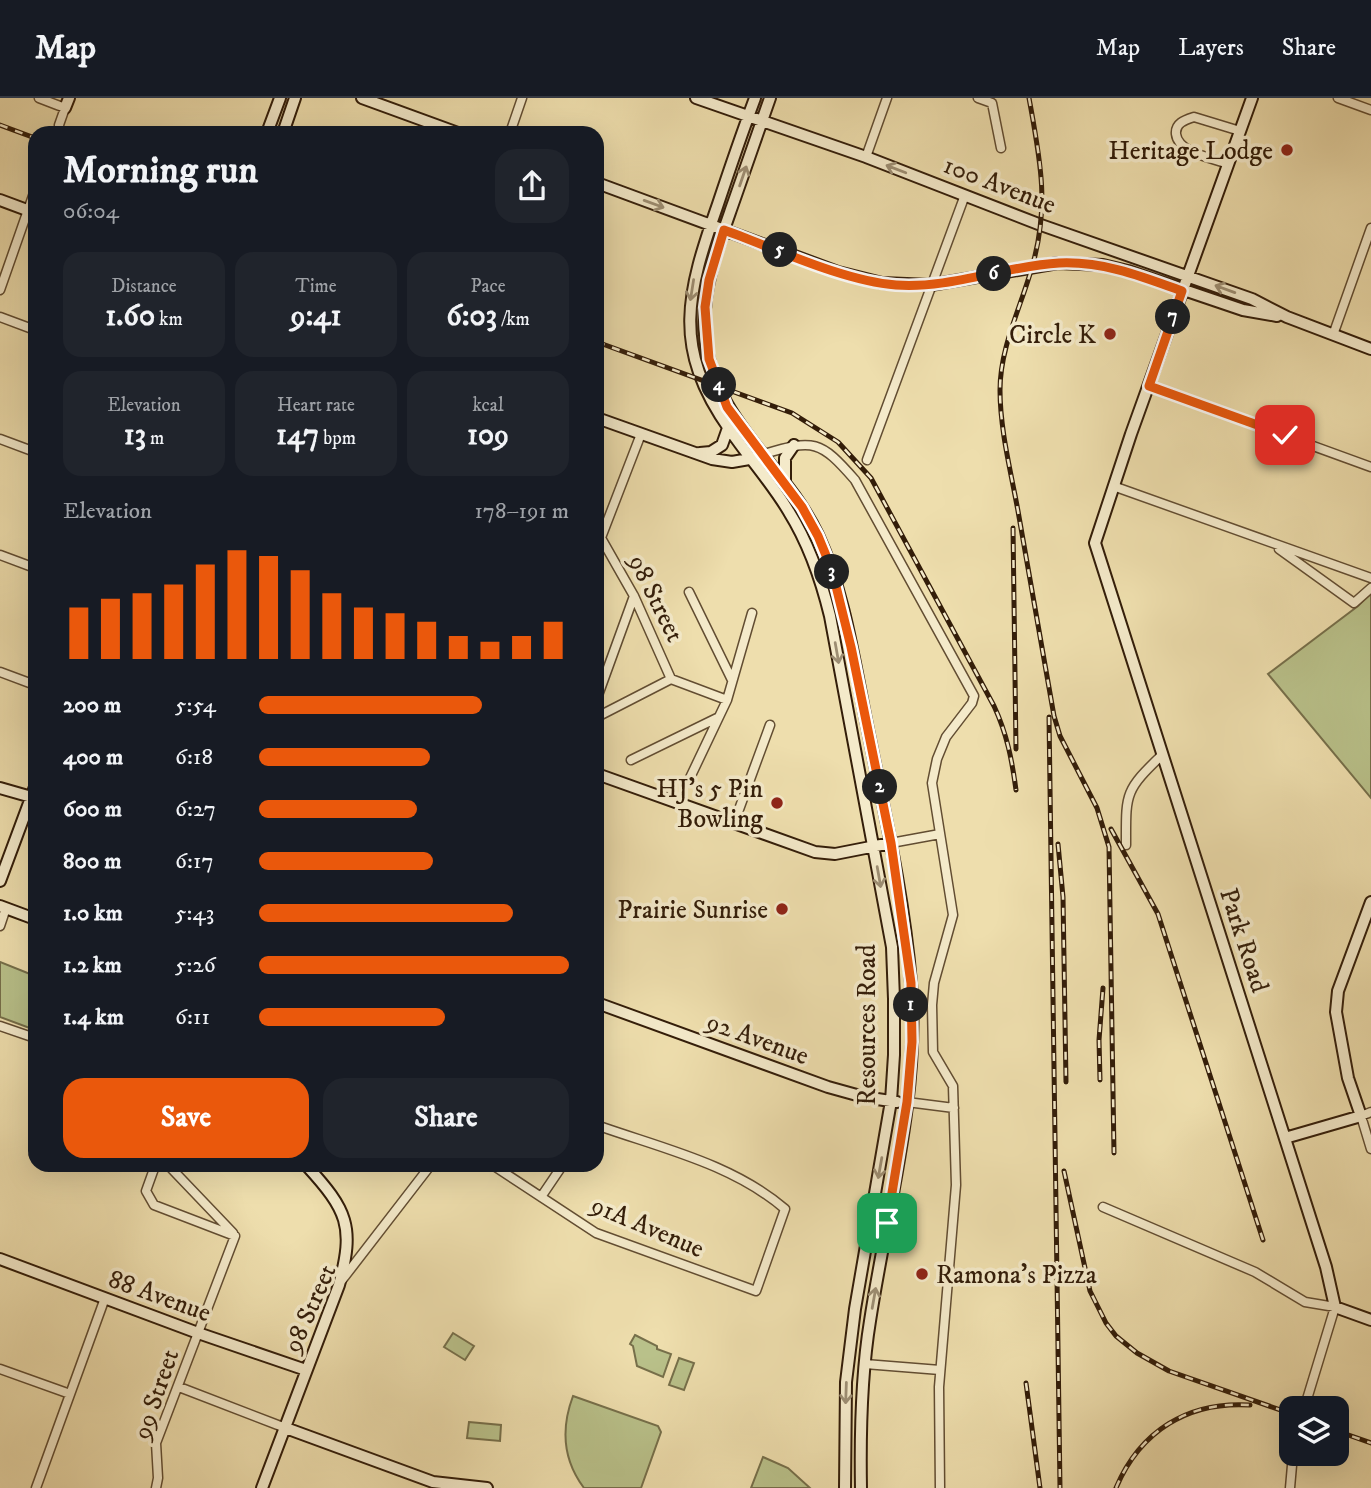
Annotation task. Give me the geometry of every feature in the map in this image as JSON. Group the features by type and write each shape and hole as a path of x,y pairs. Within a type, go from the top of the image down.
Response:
{"main road":[{"path":"270,126 280,98"},
{"path":"362,98 439,126"},
{"name":"100 Avenue","path":"696,98 866,157 1252,299 1287,317 1371,349"},
{"path":"711,225 755,98"},
{"path":"724,230 770,98"},
{"name":"Park Road","path":"1252,98 1187,275 1095,543 1326,1267 1335,1307"},
{"path":"285,126 296,99"},
{"name":"100 Avenue","path":"604,186 853,277 897,285 931,285 1032,267 1103,265 1242,310 1287,317"},
{"path":"0,200 28,210"},
{"name":"Resources Road","path":"711,225 692,289 691,333 702,379 728,428 782,500 798,527 820,579 830,616 891,947 894,1055 891,1101 855,1308 846,1382 845,1488"},
{"name":"Resources Road","path":"724,230 709,280 705,307 709,359 727,407 786,483 818,536 837,585 891,843 911,983 912,1042 907,1102 864,1364 861,1488"},
{"path":"604,421 727,462 751,459 764,454"},
{"path":"697,454 711,452 722,446 728,428"},
{"path":"786,483 785,458 794,445"},
{"path":"604,777 822,853 835,854 891,843"},
{"path":"0,788 28,793"},
{"path":"0,881 28,809"},
{"path":"1285,1138 1366,1114 1348,1078 1336,1012 1338,991 1371,902"},
{"path":"3,907 28,916"},
{"name":"92 Avenue","path":"604,1006 820,1085 848,1093 907,1102"},
{"path":"312,1172 335,1198 345,1222 347,1248 339,1285"},
{"name":"88 Avenue","path":"0,1259 198,1334 306,1370"},
{"name":"98 Street","path":"262,1488 339,1285"},
{"path":"1335,1307 1371,1320"},
{"path":"284,1427 433,1482 487,1488"}],"street":[{"path":"39,98 67,103 61,126"},
{"path":"512,126 522,98"},
{"path":"866,157 887,98"},
{"path":"978,98 992,103 1001,148"},
{"path":"1338,98 1371,110"},
{"path":"1228,164 1183,148 1176,130 1180,123 1194,117 1240,131"},
{"path":"867,460 965,195"},
{"path":"0,290 28,219"},
{"path":"1333,335 1371,228"},
{"path":"0,317 28,327"},
{"path":"1149,386 1371,467"},
{"name":"98 Street","path":"604,524 640,434"},
{"path":"0,439 28,450"},
{"path":"764,454 794,445 808,444 825,450 855,480 974,696 972,704 946,737 934,771 932,790 953,915 934,983 932,1005 935,1058 951,1079 954,1108 955,1206 940,1370 940,1488"},
{"path":"1113,485 1371,578"},
{"path":"1268,541 1354,603 1371,588"},
{"name":"98 Street","path":"604,545 634,596 671,679"},
{"path":"0,555 28,565"},
{"path":"689,592 732,680"},
{"path":"604,679 634,596"},
{"path":"688,782 727,700 752,613"},
{"path":"0,673 28,683"},
{"path":"604,713 671,679 727,700"},
{"path":"631,760 718,718"},
{"path":"734,823 769,725"},
{"path":"1126,845 1126,803 1134,781 1162,755"},
{"path":"891,843 940,834"},
{"path":"0,926 3,907"},
{"path":"0,1026 28,1036"},
{"path":"907,1102 954,1108"},
{"path":"1366,1114 1371,1149"},
{"name":"91A Avenue","path":"503,1172 596,1233 756,1292 785,1209 767,1194 721,1169 604,1128"},
{"path":"153,1172 146,1191 154,1206 234,1236"},
{"path":"175,1172 234,1236"},
{"name":"98 Street","path":"339,1285 425,1172"},
{"path":"541,1197 558,1172"},
{"path":"1103,1207 1255,1272 1305,1302 1335,1307"},
{"name":"99 Street","path":"156,1488 156,1443 234,1236"},
{"path":"36,1488 105,1298"},
{"name":"Park Road","path":"1308,1396 1335,1307"},
{"path":"864,1364 940,1370"},
{"path":"0,1369 70,1394"},
{"path":"179,1387 284,1427"},
{"path":"1290,1488 1292,1466"}],"green space":[{"path":"1371,593 1371,798 1268,674 1358,606"},
{"path":"0,962 28,973 28,1027 0,1017"},
{"path":"453,1333 474,1346 465,1360 444,1347"},
{"path":"635,1335 657,1346 657,1349 671,1354 663,1377 637,1366 633,1346 630,1344"},
{"path":"679,1358 694,1363 684,1390 669,1385"},
{"path":"573,1396 658,1426 661,1432 641,1488 584,1488 572,1466 566,1443 567,1420"},
{"path":"469,1422 501,1425 500,1441 467,1438"},
{"path":"763,1457 788,1468 810,1488 751,1488"}],"railway":[{"path":"1029,98 1040,162 1041,223 1032,267 1003,358 1000,405 1054,716 1060,736 1097,808 1109,847 1114,1153"},
{"path":"0,125 28,135"},
{"path":"604,345 792,413 838,442 871,478 994,706 1008,747 1016,790"},
{"path":"1013,528 1016,749"},
{"path":"1049,717 1060,1488"},
{"path":"1111,829 1158,914 1263,1240"},
{"path":"1058,844 1063,897 1066,1082"},
{"path":"1100,1080 1099,1040 1103,988"},
{"path":"1064,1171 1090,1291 1106,1323 1116,1336 1137,1353 1169,1371 1279,1409"},
{"path":"1026,1383 1040,1488"},
{"path":"1116,1488 1138,1450 1169,1424 1206,1408 1250,1405"},
{"path":"1349,1435 1371,1443"}],"place":[{"name":"Heritage Lodge","path":"1287,150"},
{"name":"Circle K","path":"1110,334"},
{"name":"HJ's 5 Pin Bowling","path":"777,803"},
{"name":"Prairie Sunrise","path":"782,909"},
{"name":"Ramona's Pizza","path":"922,1274"}],"route":[{"path":"887,1223 907,1102 912,1042 911,983 891,843 851,647 832,570 802,507 727,407 709,359 705,307 709,280 724,230 853,277 882,284 931,285 1058,263 1103,265 1128,271 1182,291 1149,386 1285,435"}]}
